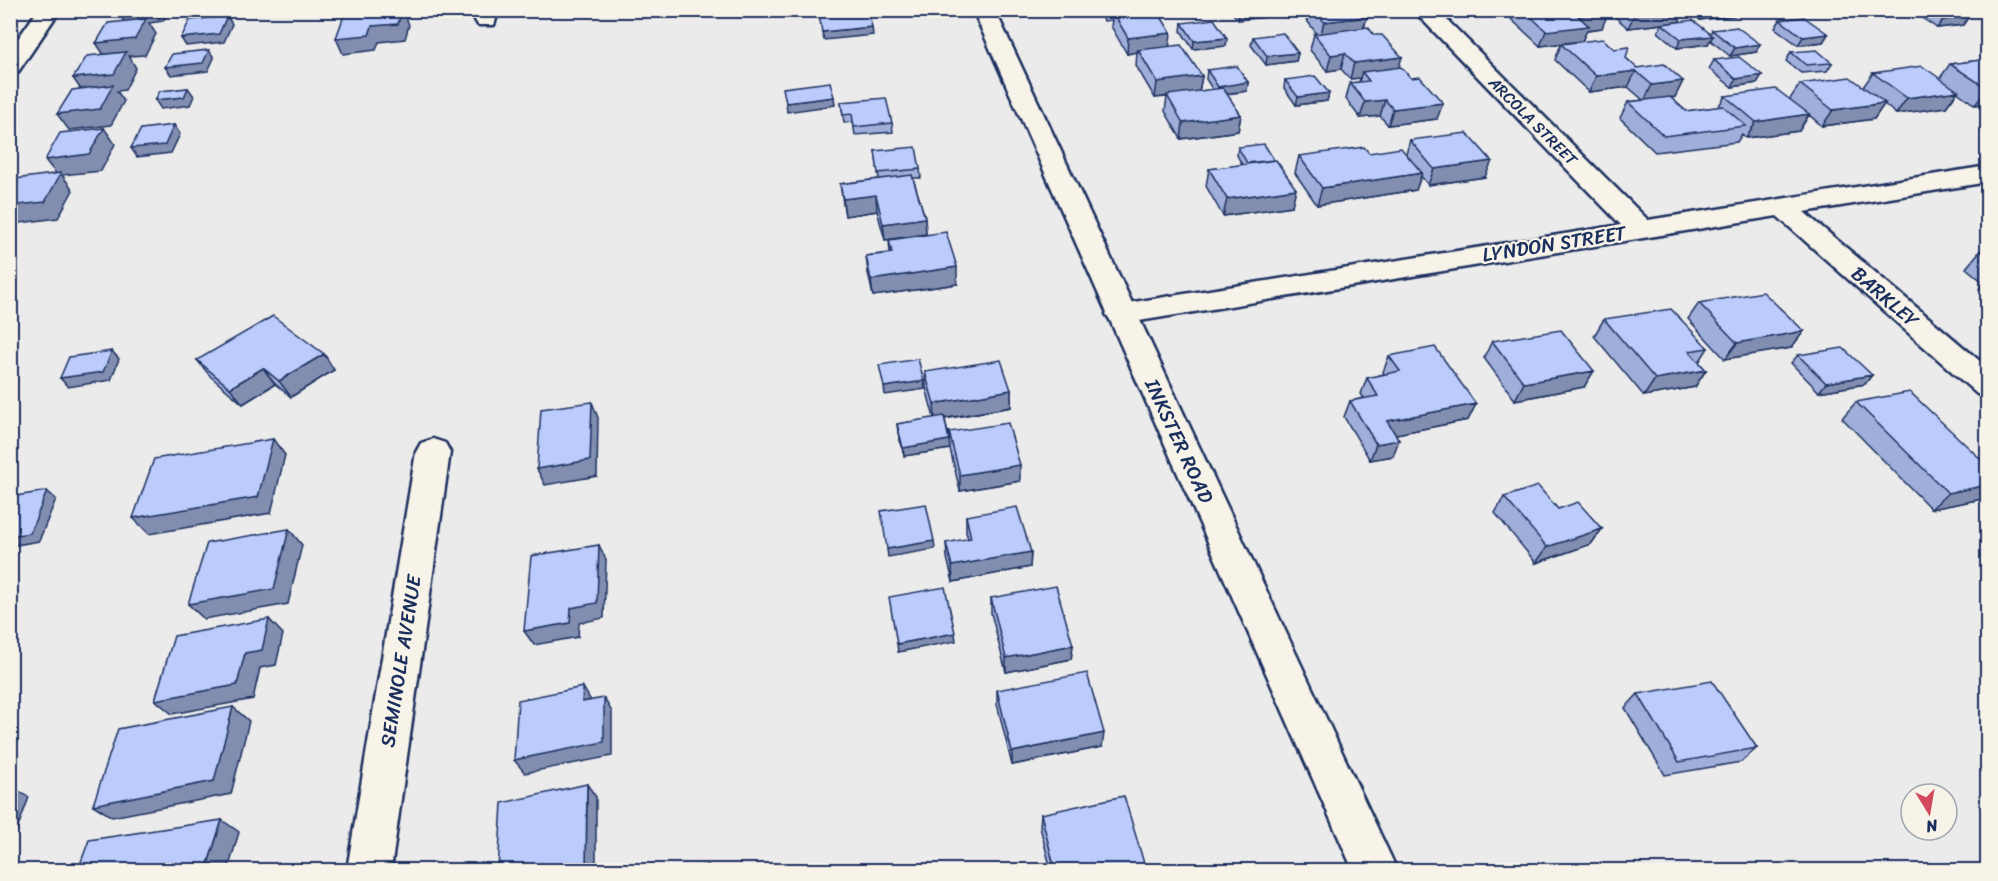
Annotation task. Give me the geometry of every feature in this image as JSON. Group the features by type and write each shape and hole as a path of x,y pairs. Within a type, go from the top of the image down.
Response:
{"street":[{"path":"10,67 49,10"},
{"name":"INKSTER ROAD","path":"984,10 1375,870"},
{"name":"ARCOLA STREET","path":"1424,10 1642,230"},
{"name":"LYNDON STREET","path":"1121,314 1988,174"},
{"name":"BARKLEY","path":"1782,207 1988,386"},
{"name":"SEMINOLE AVENUE","path":"369,870 433,452"}],"building":[{"path":"346,10 378,10 377,12 402,10 398,24 372,26 369,35 336,38"},
{"path":"868,10 872,27 822,32 819,15"},
{"path":"1157,10 1171,33 1128,38 1112,11"},
{"path":"1315,10 1361,10 1367,17 1324,22"},
{"path":"1524,10 1606,10 1608,13 1578,16 1589,26 1546,31"},
{"path":"1632,10 1654,10 1635,13"},
{"path":"1929,10 1960,10 1969,16 1943,20"},
{"path":"227,16 219,34 181,38 190,20"},
{"path":"1804,17 1828,34 1803,37 1780,20"},
{"path":"146,19 135,39 96,43 108,23"},
{"path":"1214,19 1227,38 1194,41 1182,23"},
{"path":"1693,20 1713,36 1681,39 1662,24"},
{"path":"1368,27 1374,35 1382,35 1402,57 1354,63 1345,53 1331,55 1314,34"},
{"path":"1737,27 1760,44 1735,48 1712,30"},
{"path":"1283,33 1298,53 1267,56 1253,37"},
{"path":"1603,39 1614,49 1629,47 1626,58 1637,68 1664,64 1683,81 1652,85 1636,71 1596,76 1561,44"},
{"path":"1181,45 1202,76 1157,82 1138,50"},
{"path":"209,50 203,63 165,67 172,54"},
{"path":"1817,50 1832,63 1806,65 1791,52"},
{"path":"126,52 114,74 73,78 87,56"},
{"path":"1739,57 1762,75 1736,79 1714,60"},
{"path":"1988,59 1988,89 1950,64"},
{"path":"1237,66 1248,82 1218,87 1207,70"},
{"path":"1922,66 1958,91 1907,98 1873,73"},
{"path":"1401,67 1411,78 1420,77 1443,103 1393,109 1385,100 1365,102 1350,83 1369,81 1362,72"},
{"path":"1315,76 1329,93 1298,97 1285,80"},
{"path":"1850,77 1885,103 1833,110 1800,84"},
{"path":"830,82 834,97 786,103 783,88"},
{"path":"113,85 100,109 57,114 72,90"},
{"path":"188,88 184,97 155,100 160,91"},
{"path":"1223,88 1241,115 1183,123 1167,95"},
{"path":"1776,89 1809,114 1756,122 1725,96"},
{"path":"1670,97 1686,111 1723,106 1746,126 1664,136 1628,102"},
{"path":"886,98 892,123 854,127 852,114 843,115 841,102"},
{"path":"174,125 165,145 131,148 141,129"},
{"path":"104,128 89,154 45,160 60,133"},
{"path":"1467,133 1492,161 1434,169 1410,140"},
{"path":"1264,144 1274,160 1247,163 1238,147"},
{"path":"916,147 920,169 878,173 875,151"},
{"path":"1364,147 1369,153 1401,148 1422,173 1322,188 1299,156"},
{"path":"1276,160 1296,189 1227,199 1209,169"},
{"path":"61,173 45,202 10,206 10,187 15,179"},
{"path":"912,175 925,218 883,224 876,195 843,199 840,184"},
{"path":"946,232 957,267 871,280 866,256 892,253 889,240"},
{"path":"1988,250 1988,257 1980,251"},
{"path":"1763,292 1804,331 1737,343 1699,303"},
{"path":"1671,309 1708,348 1689,351 1706,370 1655,379 1604,319"},
{"path":"273,316 324,354 279,381 263,368 230,388 197,360"},
{"path":"1561,330 1594,371 1524,383 1492,341"},
{"path":"1435,347 1476,404 1387,421 1399,440 1376,444 1350,401 1378,396 1367,378 1400,371 1389,356"},
{"path":"1843,348 1872,375 1826,383 1798,355"},
{"path":"112,351 103,372 60,378 69,357"},
{"path":"918,359 924,381 884,387 879,365"},
{"path":"1001,360 1011,390 934,404 925,372"},
{"path":"1910,392 1988,466 1988,485 1948,493 1856,402"},
{"path":"592,402 590,460 537,469 541,409"},
{"path":"944,416 949,440 903,448 897,424"},
{"path":"1008,423 1020,465 960,475 949,432"},
{"path":"273,439 258,497 133,518 154,459"},
{"path":"1538,486 1558,509 1578,502 1602,529 1547,547 1504,497"},
{"path":"47,491 30,533 10,536 10,497"},
{"path":"926,504 934,541 887,549 881,511"},
{"path":"1017,507 1031,552 952,566 946,543 971,538 966,516"},
{"path":"289,529 274,589 188,604 207,543"},
{"path":"599,545 597,603 571,608 570,623 524,631 531,556"},
{"path":"1056,586 1073,645 1006,658 991,598"},
{"path":"945,587 955,633 897,644 889,597"},
{"path":"269,619 262,650 245,653 237,685 155,700 174,636"},
{"path":"1087,673 1104,733 1012,752 997,690"},
{"path":"1712,681 1757,748 1679,762 1638,694"},
{"path":"583,687 582,702 604,698 604,742 514,760 518,700"},
{"path":"233,707 214,781 93,805 118,729"},
{"path":"587,784 586,870 498,870 502,803"},
{"path":"1124,796 1146,870 1055,870 1041,814"},
{"path":"222,820 206,870 78,870 89,840"},
{"path":"708,865 708,870 684,870"}]}
